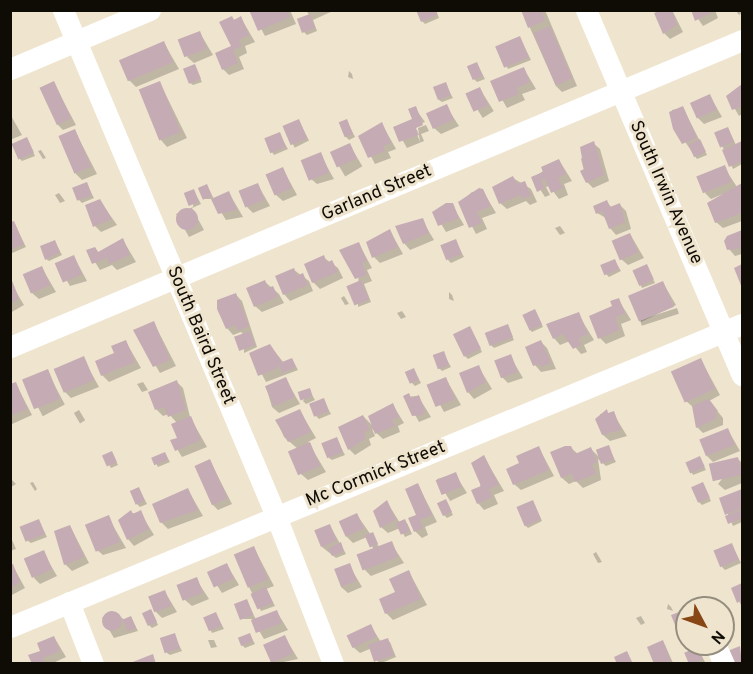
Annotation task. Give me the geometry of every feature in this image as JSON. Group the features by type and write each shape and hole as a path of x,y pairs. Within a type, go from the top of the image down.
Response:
{"street":[{"name":"South Baird Street","path":"63,10 276,516 333,663"},
{"path":"10,69 150,10"},
{"name":"South Irwin Avenue","path":"586,10 621,91 734,327 742,375"},
{"name":"Garland Street","path":"10,347 742,40"},
{"name":"Mc Cormick Street","path":"10,627 734,327"},
{"path":"69,602 93,663"}],"building":[{"path":"249,10 288,10 290,17 258,31"},
{"path":"416,10 436,10 437,15 421,22"},
{"path":"521,10 541,10 545,21 528,28"},
{"path":"661,10 672,10 677,25 663,34 654,13"},
{"path":"691,10 714,10 714,11 695,21"},
{"path":"310,14 315,28 302,33 297,19"},
{"path":"232,16 234,20 241,16 249,35 239,40 242,46 233,50 238,63 222,70 215,53 231,46 219,22"},
{"path":"550,26 572,78 556,86 533,33"},
{"path":"200,31 207,49 184,57 178,40"},
{"path":"520,36 529,57 504,68 495,47"},
{"path":"164,41 173,62 128,81 119,60"},
{"path":"477,62 483,76 473,80 467,66"},
{"path":"195,64 201,79 189,84 183,69"},
{"path":"524,67 530,82 517,88 519,94 499,102 490,81"},
{"path":"54,81 71,118 57,125 39,88"},
{"path":"160,81 181,132 159,141 139,90"},
{"path":"446,82 451,95 438,100 433,87"},
{"path":"742,84 742,106 732,110 726,96"},
{"path":"480,87 488,105 474,112 465,94"},
{"path":"710,94 717,110 697,118 690,103"},
{"path":"447,104 454,120 433,129 426,113"},
{"path":"416,106 423,125 416,128 419,135 399,142 393,127 412,119 408,109"},
{"path":"683,106 697,138 682,144 673,129 669,112"},
{"path":"299,119 307,138 291,145 282,126"},
{"path":"347,119 353,134 345,137 339,122"},
{"path":"382,122 391,143 383,146 385,151 368,158 358,136"},
{"path":"728,127 734,142 720,147 714,133"},
{"path":"75,129 91,167 74,174 58,136"},
{"path":"280,132 286,147 270,153 264,138"},
{"path":"27,137 34,153 18,159 11,144"},
{"path":"700,139 706,152 694,157 688,144"},
{"path":"594,141 604,175 586,183 580,171 584,169 580,147"},
{"path":"742,141 742,161 729,167 722,150"},
{"path":"350,143 357,159 337,167 330,152"},
{"path":"321,152 329,172 309,181 301,160"},
{"path":"559,159 566,174 558,178 563,188 551,193 545,179 541,180 545,188 537,192 531,177 543,172 541,167"},
{"path":"725,165 732,182 703,193 696,177"},
{"path":"283,167 292,188 274,196 266,174"},
{"path":"513,176 517,184 525,181 531,196 522,199 520,195 499,204 492,187"},
{"path":"87,182 92,195 77,201 72,188"},
{"path":"258,183 265,200 245,208 239,191"},
{"path":"742,183 742,213 715,223 707,203"},
{"path":"207,184 212,196 203,200 198,188"},
{"path":"479,188 483,189 491,206 477,212 482,223 469,228 458,202"},
{"path":"194,189 199,202 189,206 184,193"},
{"path":"229,191 237,210 218,214 211,199"},
{"path":"100,199 112,219 93,227 85,205"},
{"path":"607,200 610,207 620,203 625,222 609,229 602,211 596,214 593,206"},
{"path":"446,203 453,203 459,218 438,226 432,212"},
{"path":"187,208 195,211 198,219 195,227 187,230 179,227 176,219 179,211"},
{"path":"423,218 429,233 403,244 395,226"},
{"path":"14,221 24,244 10,250 10,222"},
{"path":"390,229 398,247 372,258 366,242"},
{"path":"742,230 742,248 727,250 724,241 727,236"},
{"path":"630,233 638,252 620,260 612,241"},
{"path":"123,238 130,255 109,264 107,258 92,264 86,250 95,247 98,252"},
{"path":"456,239 462,254 446,260 440,245"},
{"path":"55,240 60,252 45,260 40,246"},
{"path":"359,242 367,261 362,263 367,275 355,279 339,250"},
{"path":"74,255 82,274 63,283 55,263"},
{"path":"324,255 327,263 332,260 338,272 312,283 304,264"},
{"path":"615,259 619,269 604,275 600,265"},
{"path":"647,264 654,280 639,286 632,271"},
{"path":"742,264 742,288 734,268"},
{"path":"42,266 50,285 31,294 23,274"},
{"path":"294,268 297,276 303,273 308,285 283,295 275,276"},
{"path":"10,278 19,298 10,305"},
{"path":"265,280 268,288 273,286 278,297 254,307 246,288"},
{"path":"361,280 369,299 354,306 346,286"},
{"path":"663,281 674,307 639,322 628,296"},
{"path":"236,293 249,326 238,331 235,325 226,329 217,309 217,300"},
{"path":"619,298 625,313 616,317 619,330 598,339 589,316 612,306 610,301"},
{"path":"535,309 542,324 529,330 522,315"},
{"path":"579,312 588,334 579,338 581,345 573,349 563,334 553,339 546,324"},
{"path":"154,321 170,360 153,367 133,330"},
{"path":"508,324 513,337 490,346 485,333"},
{"path":"470,326 481,348 464,357 453,334"},
{"path":"250,331 255,345 239,351 234,337"},
{"path":"126,340 135,362 101,376 95,361 114,353 111,346"},
{"path":"541,340 551,363 541,367 540,364 533,366 525,347"},
{"path":"270,344 282,362 292,358 296,367 282,373 278,363 278,368 258,376 249,353"},
{"path":"444,351 449,365 438,369 433,355"},
{"path":"511,354 518,372 501,378 494,360"},
{"path":"84,356 94,380 64,393 54,369"},
{"path":"701,358 715,389 685,402 671,371"},
{"path":"479,365 486,382 467,393 459,373"},
{"path":"414,368 419,380 410,384 405,372"},
{"path":"48,369 60,399 34,409 22,379"},
{"path":"286,377 295,397 274,406 265,386"},
{"path":"446,377 455,399 436,407 427,385"},
{"path":"177,380 186,410 168,417 164,407 155,410 148,392"},
{"path":"16,382 27,409 10,416 10,384"},
{"path":"310,388 313,397 300,401 298,392"},
{"path":"409,393 411,398 419,395 425,411 422,415 412,416 403,396"},
{"path":"324,398 329,411 314,417 309,404"},
{"path":"709,399 718,411 715,413 717,418 696,428 692,406"},
{"path":"393,403 399,417 392,420 395,426 375,434 368,416"},
{"path":"300,409 311,432 288,442 275,420"},
{"path":"607,409 608,413 614,411 621,430 602,435 595,419"},
{"path":"363,415 370,430 364,432 366,438 348,450 338,427"},
{"path":"191,416 201,440 175,451 170,440 177,438 171,424"},
{"path":"728,428 735,445 706,456 699,440"},
{"path":"337,437 343,452 327,458 321,443"},
{"path":"310,442 320,466 298,475 288,451"},
{"path":"609,445 614,459 601,464 596,450"},
{"path":"539,446 549,470 513,485 506,469 519,463 516,456"},
{"path":"571,446 575,454 591,447 597,462 592,465 596,474 575,482 572,474 561,478 550,452"},
{"path":"112,451 117,462 107,466 102,455"},
{"path":"165,452 168,459 154,465 151,458"},
{"path":"484,455 499,485 489,489 492,497 477,504 471,490 481,486 471,463"},
{"path":"700,456 705,467 690,473 685,463"},
{"path":"738,457 742,475 713,481 709,464"},
{"path":"210,459 227,498 212,505 194,466"},
{"path":"456,472 462,487 442,495 436,480"},
{"path":"703,482 710,498 698,503 691,487"},
{"path":"418,483 432,515 420,520 423,528 414,532 408,518 416,515 405,489"},
{"path":"139,487 145,501 136,505 130,491"},
{"path":"188,488 198,510 160,523 152,504"},
{"path":"742,489 742,508 725,515 719,498"},
{"path":"446,499 452,512 443,516 437,503"},
{"path":"387,500 396,520 380,528 373,511"},
{"path":"533,500 541,519 525,526 516,507"},
{"path":"131,510 133,514 141,510 149,529 127,540 118,520"},
{"path":"741,510 742,518 728,524 725,516"},
{"path":"357,513 364,529 346,537 339,521"},
{"path":"109,515 120,542 96,552 85,525"},
{"path":"39,519 45,534 26,542 20,527"},
{"path":"405,519 410,531 401,535 396,523"},
{"path":"330,524 337,541 321,547 314,530"},
{"path":"70,525 84,557 64,565 54,531"},
{"path":"373,532 378,544 370,547 365,536"},
{"path":"392,541 398,557 363,570 357,555"},
{"path":"341,542 344,551 332,556 328,548"},
{"path":"732,543 739,560 720,567 713,550"},
{"path":"254,546 268,579 248,588 234,555"},
{"path":"44,550 52,569 32,578 24,559"},
{"path":"227,563 234,579 214,587 207,572"},
{"path":"350,563 357,581 341,587 334,569"},
{"path":"13,564 20,582 10,588 10,565"},
{"path":"409,570 421,599 385,614 379,599 395,592 389,579"},
{"path":"197,577 203,593 183,601 176,585"},
{"path":"742,583 742,600 737,603 731,588"},
{"path":"266,587 273,603 257,609 250,594"},
{"path":"165,590 171,606 154,612 148,596"},
{"path":"247,599 253,615 240,620 234,604"},
{"path":"151,609 157,622 148,626 142,613"},
{"path":"277,610 282,623 256,633 251,620"},
{"path":"108,611 116,611 122,617 122,625 116,631 108,631 102,625 102,617"},
{"path":"216,612 222,626 209,631 203,617"},
{"path":"675,614 675,625 671,615"},
{"path":"131,616 136,628 128,631 123,620"},
{"path":"371,624 377,637 352,648 347,635"},
{"path":"175,633 180,648 165,653 160,638"},
{"path":"250,633 253,641 241,646 238,638"},
{"path":"285,635 293,653 271,663 263,645"},
{"path":"54,636 60,651 43,658 46,664 32,664 28,655 40,651 37,643"},
{"path":"388,638 394,655 374,662 368,645"},
{"path":"663,640 671,661 654,664 647,647"},
{"path":"740,646 742,664 730,664 727,656 735,656 735,648"},
{"path":"627,651 633,664 617,664 614,657"},
{"path":"153,654 156,664 130,664 130,663"},
{"path":"686,656 702,656 703,659 689,664"}]}
